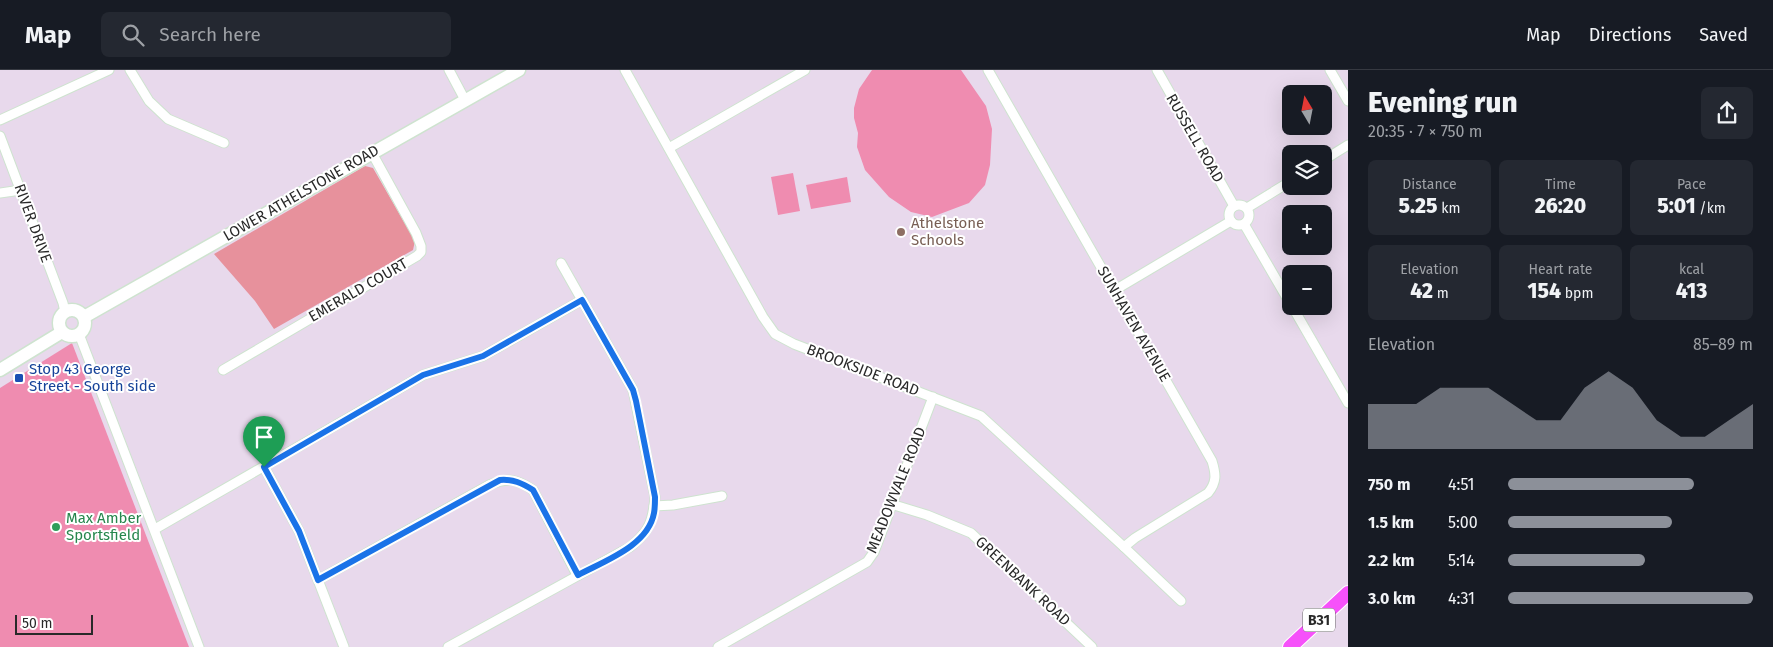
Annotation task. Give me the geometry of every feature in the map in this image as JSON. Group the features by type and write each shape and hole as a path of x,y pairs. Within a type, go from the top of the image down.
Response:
{"main road":[{"name":"B31","path":"1290,647 1348,594"},
{"name":"B31","path":"1304,647 1348,606"}],"street":[{"path":"0,120 109,70"},
{"path":"130,70 149,101 168,118 224,143"},
{"path":"449,70 465,100"},
{"name":"LOWER ATHELSTONE ROAD","path":"84,318 519,70"},
{"name":"BROOKSIDE ROAD","path":"625,70 763,317 776,334 794,344 982,416 1181,601"},
{"path":"669,148 805,70"},
{"name":"SUNHAVEN AVENUE","path":"988,70 1212,461 1216,473 1214,485 1208,493 1124,546"},
{"name":"RUSSELL ROAD","path":"1156,70 1234,206"},
{"path":"1330,70 1348,101"},
{"name":"RIVER DRIVE","path":"0,136 65,312"},
{"path":"1332,155 1348,145"},
{"name":"EMERALD COURT","path":"224,370 421,252 421,246 416,233 372,153"},
{"path":"1247,208 1282,187"},
{"path":"0,193 21,190"},
{"path":"1241,205 1247,208 1249,217 1244,224 1237,225 1232,221 1229,215 1234,206 1241,205"},
{"path":"1115,290 1232,221"},
{"path":"1244,224 1282,288"},
{"path":"448,647 630,547 642,538 650,525 655,497 633,390 561,263"},
{"path":"155,529 423,375 483,356 582,300"},
{"path":"72,310 79,312 84,318 84,330 73,336 62,332 59,325 60,317 65,312 72,310"},
{"path":"1298,315 1348,403"},
{"path":"0,370 62,332"},
{"path":"79,334 200,647"},
{"name":"MEADOWVALE ROAD","path":"718,647 867,562 874,552 932,397"},
{"path":"264,467 299,531 344,647"},
{"path":"318,580 500,480 511,480 524,484 533,490 578,575"},
{"path":"654,506 673,505 722,496"},
{"name":"GREENBANK ROAD","path":"891,504 927,515 971,533 1092,647"}],"shaded area":[{"path":"872,70 961,70 986,106 992,129 990,165 985,185 969,203 932,217 911,212 889,197 865,170 857,147 858,133 854,118 854,108 859,89"},
{"path":"365,166 373,168 415,241 413,250 274,329 255,301 214,254"},
{"path":"793,173 800,211 778,215 771,177"},
{"path":"847,177 851,202 811,209 806,185"},
{"path":"72,343 189,647 0,647 0,388"}],"place":[{"name":"Athelstone Schools","path":"901,232"},
{"name":"Stop 43 George Street - South side","path":"19,378"},
{"name":"Max Amber Sportsfield","path":"56,527"}],"route":[{"path":"582,300 633,390 655,497 654,513 650,525 642,538 630,547 578,575 533,490 524,484 511,480 500,480 318,580 293,517 264,467 423,375 483,356 582,300"}]}
